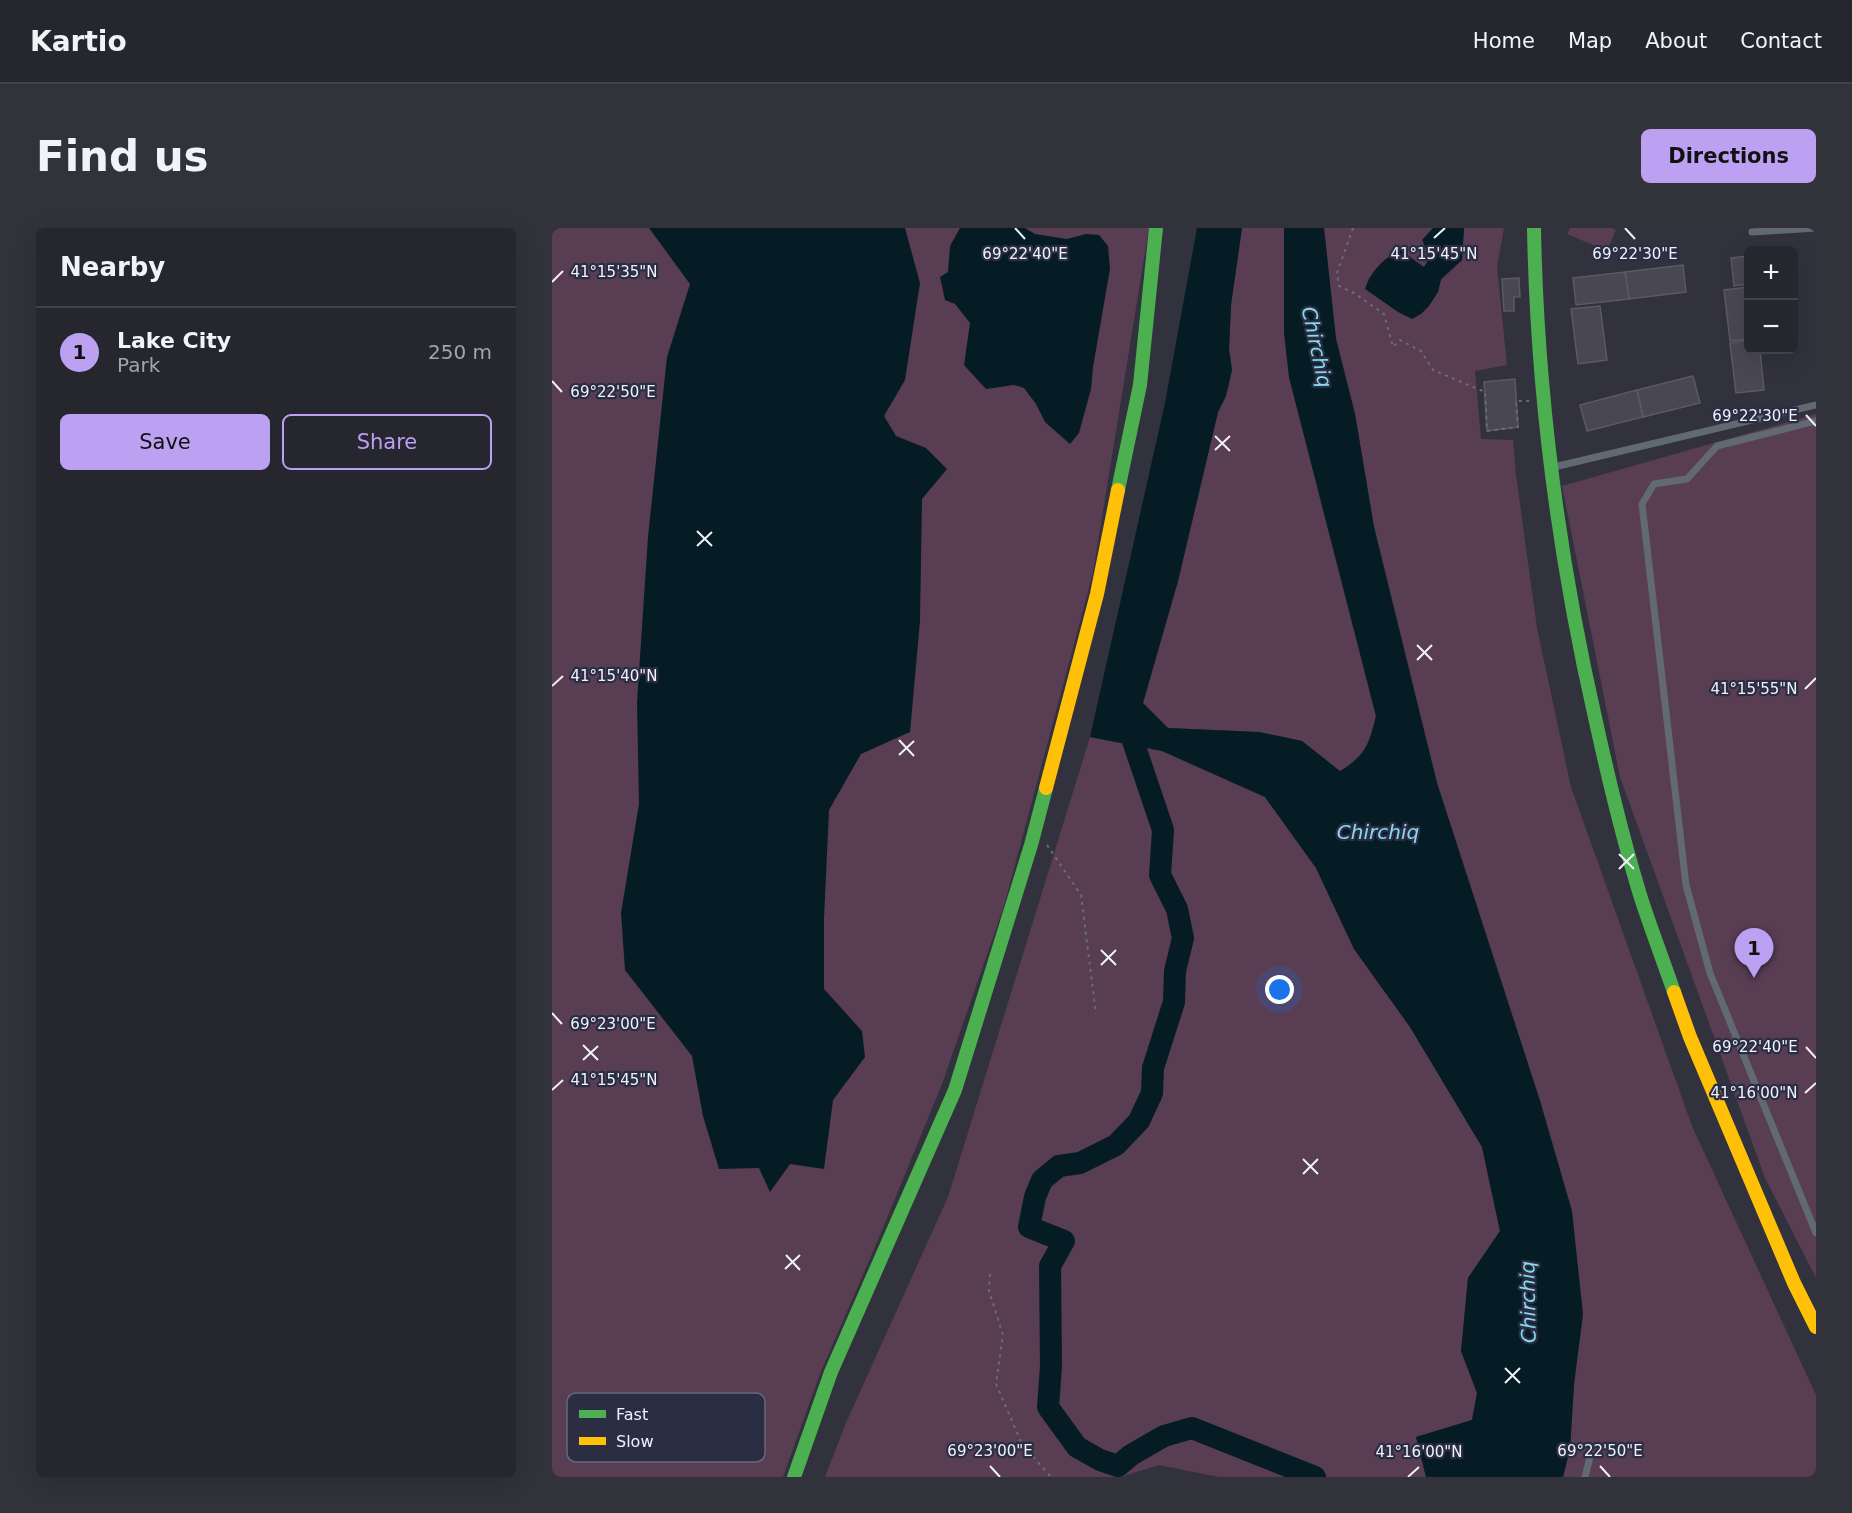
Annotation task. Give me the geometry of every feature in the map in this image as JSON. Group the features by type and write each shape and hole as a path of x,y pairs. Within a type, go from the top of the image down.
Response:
{"street":[{"path":"794,1477 831,1372 955,1090 1035,828 1097,594 1140,385 1156,228"},
{"path":"1534,228 1535,283 1544,402 1562,553 1586,678 1614,802 1660,956 1708,1083 1794,1283 1816,1327"}],"lane":[{"path":"1752,232 1816,228"},
{"path":"1552,468 1816,405"},
{"path":"1816,421 1717,446 1687,479 1654,484 1642,504 1686,885 1710,973 1816,1233"},
{"path":"1585,1477 1591,1453"}],"path":[{"path":"1353,228 1337,273 1339,286 1354,293 1384,314 1393,347 1400,340 1421,351 1433,370 1485,392 1487,431 1518,427 1516,401 1544,402"},
{"path":"1035,828 1081,895 1096,1014"},
{"path":"990,1275 989,1292 1003,1335 996,1384 1022,1443 1051,1477"}],"shaded area":[{"path":"552,228 1149,228 1093,573 1004,906 942,1084 820,1374 783,1477 552,1477"},
{"path":"1242,228 1284,228 1284,332 1289,377 1376,716 1365,748 1340,772 1302,741 1259,732 1168,728 1143,703 1178,581 1218,412 1226,396 1232,370 1229,349 1231,305"},
{"path":"1324,228 1433,228 1430,257 1424,267 1391,254 1368,279 1421,314 1438,292 1441,280 1462,260 1464,228 1504,228 1497,267 1507,365 1475,371 1481,439 1513,440 1537,628 1571,787 1692,1126 1816,1395 1816,1477 1563,1477 1570,1449 1574,1385 1541,1104 1437,783 1374,527 1355,414 1336,339"},
{"path":"1570,228 1612,228 1616,230 1607,251 1567,234"},
{"path":"1816,414 1816,1278 1765,1178 1620,777 1562,486"},
{"path":"1090,737 1162,751 1265,797 1316,868 1354,949 1410,1027 1482,1147 1500,1231 1468,1278 1461,1351 1477,1393 1472,1420 1416,1437 1426,1477 1219,1477 1159,1465 1121,1477 825,1477 845,1425 948,1197"}],"water":[{"path":"649,228 905,228 920,283 905,380 884,416 896,436 926,448 947,469 922,499 920,621 910,732 861,754 829,810 824,919 824,989 862,1031 865,1057 833,1100 824,1169 790,1164 770,1192 759,1168 719,1169 703,1116 692,1056 625,970 621,913 639,804 637,702 648,537 667,357 690,284"},
{"path":"960,228 1025,228 1035,234 1067,239 1086,234 1099,235 1108,246 1110,269 1091,389 1079,433 1070,444 1045,422 1036,404 1024,388 1014,385 986,389 964,365 970,323 955,304 945,300 940,277 948,272 950,246"},
{"name":"Chirchiq","path":"1197,228 1242,228 1231,305 1229,349 1232,370 1226,396 1218,412 1178,581 1143,703 1168,728 1259,732 1302,741 1340,771 1356,760 1371,735 1376,716 1289,377 1284,332 1284,228 1324,228 1336,339 1355,414 1374,527 1437,783 1541,1104 1572,1211 1583,1314 1574,1385 1570,1449 1563,1477 1426,1477 1416,1437 1472,1420 1477,1393 1461,1351 1468,1278 1500,1231 1482,1147 1410,1027 1354,949 1316,868 1265,797 1162,751 1090,737 1165,403"},
{"name":"Chirchiq","path":"1433,228 1464,228 1462,260 1441,279 1438,292 1429,306 1412,319 1365,289 1370,277 1379,266 1400,250 1424,267 1430,257 1422,240"}],"building":[{"path":"1744,256 1744,285 1734,286 1731,258"},
{"path":"1683,265 1686,292 1629,299 1625,272"},
{"path":"1625,272 1629,299 1576,305 1573,278"},
{"path":"1519,278 1520,297 1514,297 1514,311 1504,311 1502,279"},
{"path":"1744,288 1744,339 1730,341 1724,290"},
{"path":"1600,306 1607,360 1578,364 1571,309"},
{"path":"1744,341 1744,354 1760,354 1764,390 1736,393 1730,343"},
{"path":"1693,376 1700,403 1643,417 1637,390"},
{"path":"1515,379 1518,427 1487,431 1484,382"},
{"path":"1637,390 1643,417 1587,431 1580,405"}],"waterway":[{"path":"1129,715 1133,741 1163,830 1160,875 1177,909 1183,938 1175,971 1174,1002 1153,1068 1152,1093 1139,1121 1116,1145 1080,1163 1059,1166 1042,1180 1035,1197 1029,1227 1064,1241 1050,1266 1051,1366 1048,1407 1077,1447 1100,1460 1118,1466 1131,1455 1164,1436 1192,1428 1315,1477"}],"traffic: fast":[{"path":"1118,490 1140,385 1156,228"},
{"path":"1534,228 1545,415 1571,600 1622,832 1641,898 1674,992"},
{"path":"794,1477 831,1372 955,1090 1031,845 1046,788"}],"traffic: slow":[{"path":"1046,788 1097,594 1118,490"},
{"path":"1674,992 1690,1037 1794,1283 1816,1327"}],"place":[{"name":"Lake City","path":"1754,978"}]}
